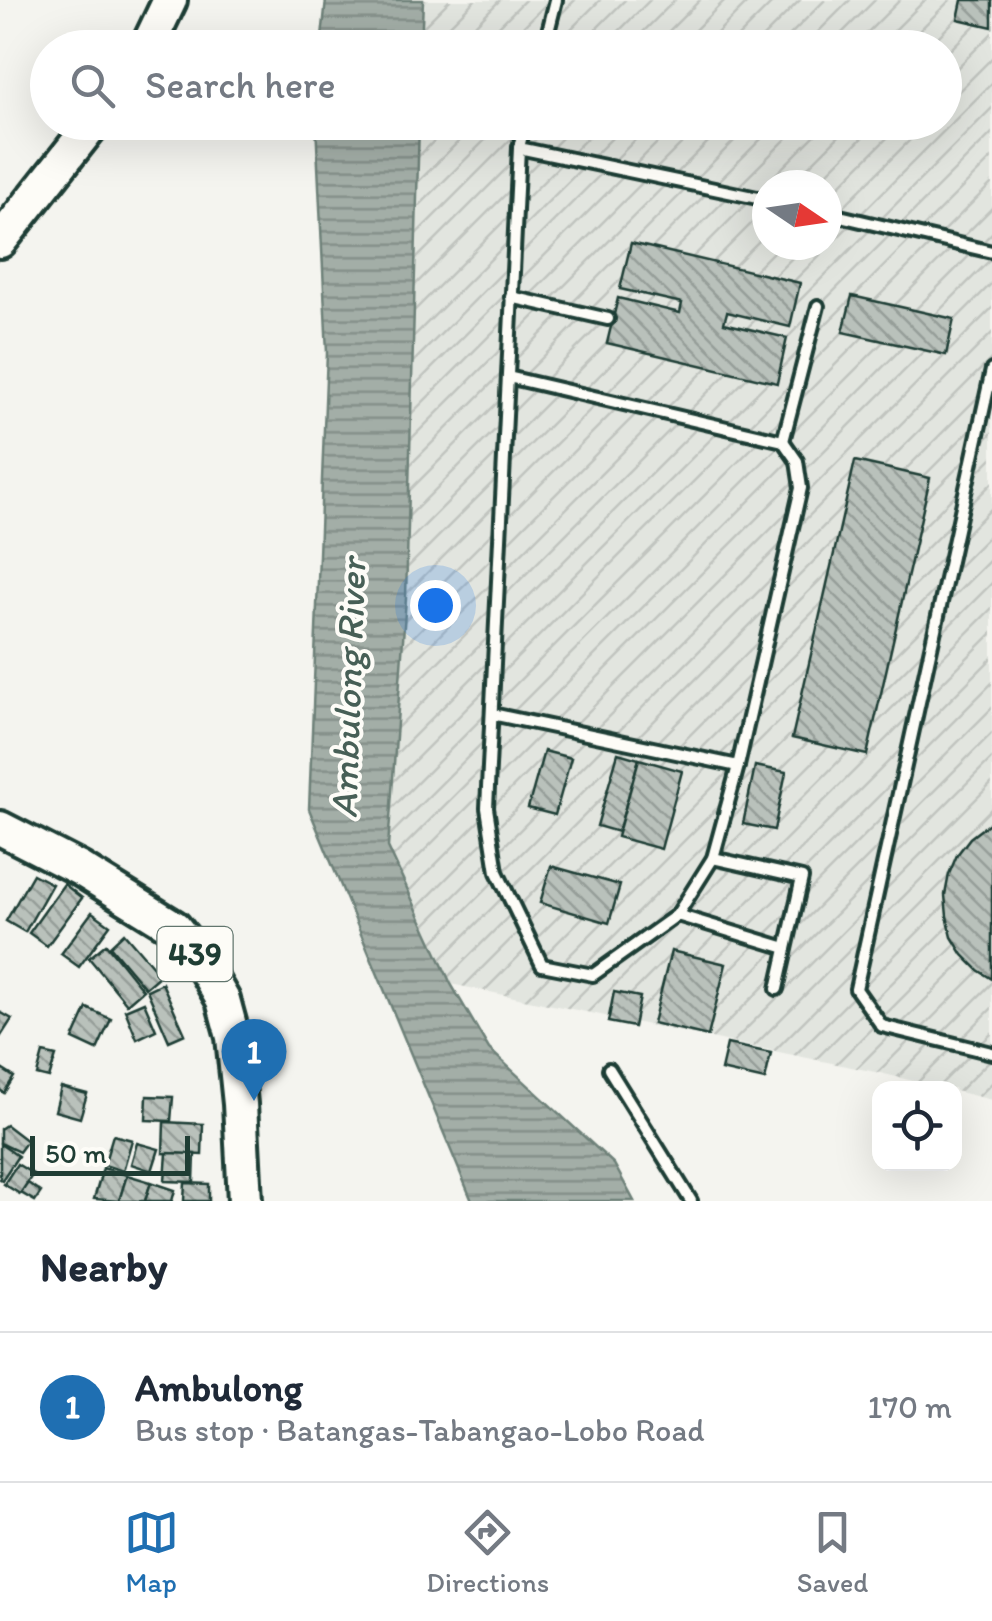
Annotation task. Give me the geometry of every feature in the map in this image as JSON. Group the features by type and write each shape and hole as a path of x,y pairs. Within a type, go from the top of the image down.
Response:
{"main road":[{"path":"156,30 170,0"},
{"path":"0,241 80,140"},
{"name":"439","path":"0,828 80,868 174,927 200,960 224,1000 233,1037 245,1201"}],"lane":[{"path":"548,30 556,0"},
{"path":"508,377 783,441 797,461 800,488 738,766 713,858 677,915 593,975 542,965 497,872 487,808 510,298 521,140"},
{"path":"519,148 752,197"},
{"path":"842,217 992,252"},
{"path":"510,298 608,319"},
{"path":"783,441 818,306"},
{"path":"992,370 856,989 882,1026 992,1053"},
{"path":"492,714 738,766"},
{"path":"713,858 802,878 777,990"},
{"path":"677,915 786,948"},
{"path":"608,1069 691,1201"}],"shaded area":[{"path":"423,0 992,0 992,1100 962,1093 962,1081 914,1081 451,984 388,847 406,598 419,140 962,140 962,30 422,30"}],"water":[{"path":"326,0 423,0 422,30 323,30"},
{"name":"Ambulong River","path":"317,140 419,140 406,598 388,847 451,984 489,1049 614,1164 634,1201 472,1201 309,809 327,353"}],"building":[{"path":"962,0 992,0 992,27 958,19"},
{"path":"631,243 800,283 790,327 727,312 724,323 787,338 777,383 607,343 618,298 680,313 682,303 620,289"},
{"path":"852,296 954,319 946,355 843,332"},
{"path":"855,461 930,478 867,755 792,738"},
{"path":"544,751 571,758 555,815 528,808"},
{"path":"618,753 639,759 618,832 597,826"},
{"path":"639,759 682,771 661,849 617,837"},
{"path":"755,766 786,772 774,830 743,824"},
{"path":"992,821 992,979 963,955 952,937 945,895 957,855 970,838"},
{"path":"551,866 620,885 609,923 540,903"},
{"path":"33,874 52,884 25,932 6,921"},
{"path":"64,884 82,898 47,946 29,933"},
{"path":"92,912 110,925 79,967 61,954"},
{"path":"124,933 160,975 145,988 110,946"},
{"path":"106,944 143,990 127,1004 89,958"},
{"path":"671,951 726,964 708,1036 653,1023"},
{"path":"162,983 185,1034 169,1041 147,990"},
{"path":"614,992 640,997 634,1027 608,1022"},
{"path":"144,1002 156,1030 137,1039 125,1010"},
{"path":"87,1008 111,1019 97,1050 73,1039"},
{"path":"0,1012 12,1019 1,1036 0,1035"},
{"path":"727,1044 771,1053 765,1080 721,1070"},
{"path":"43,1053 56,1056 49,1078 37,1075"},
{"path":"0,1068 14,1077 4,1093 0,1090"},
{"path":"61,1087 87,1094 80,1118 55,1111"},
{"path":"147,1096 173,1097 171,1121 146,1120"},
{"path":"164,1122 203,1124 202,1155 163,1153"},
{"path":"6,1125 27,1141 19,1152 0,1143 0,1129"},
{"path":"113,1135 132,1140 123,1171 104,1165"},
{"path":"137,1143 159,1149 152,1171 131,1164"},
{"path":"0,1144 18,1156 2,1180 0,1179"},
{"path":"167,1153 195,1154 194,1182 165,1181"},
{"path":"17,1164 33,1174 20,1194 4,1184"},
{"path":"103,1168 127,1175 119,1201 94,1199"},
{"path":"127,1175 151,1182 145,1201 119,1201"},
{"path":"151,1182 175,1190 172,1201 145,1201"},
{"path":"28,1183 41,1192 35,1201 21,1193"},
{"path":"185,1183 209,1184 209,1201 184,1201"}],"place":[{"name":"Ambulong","path":"254,1101"}]}
